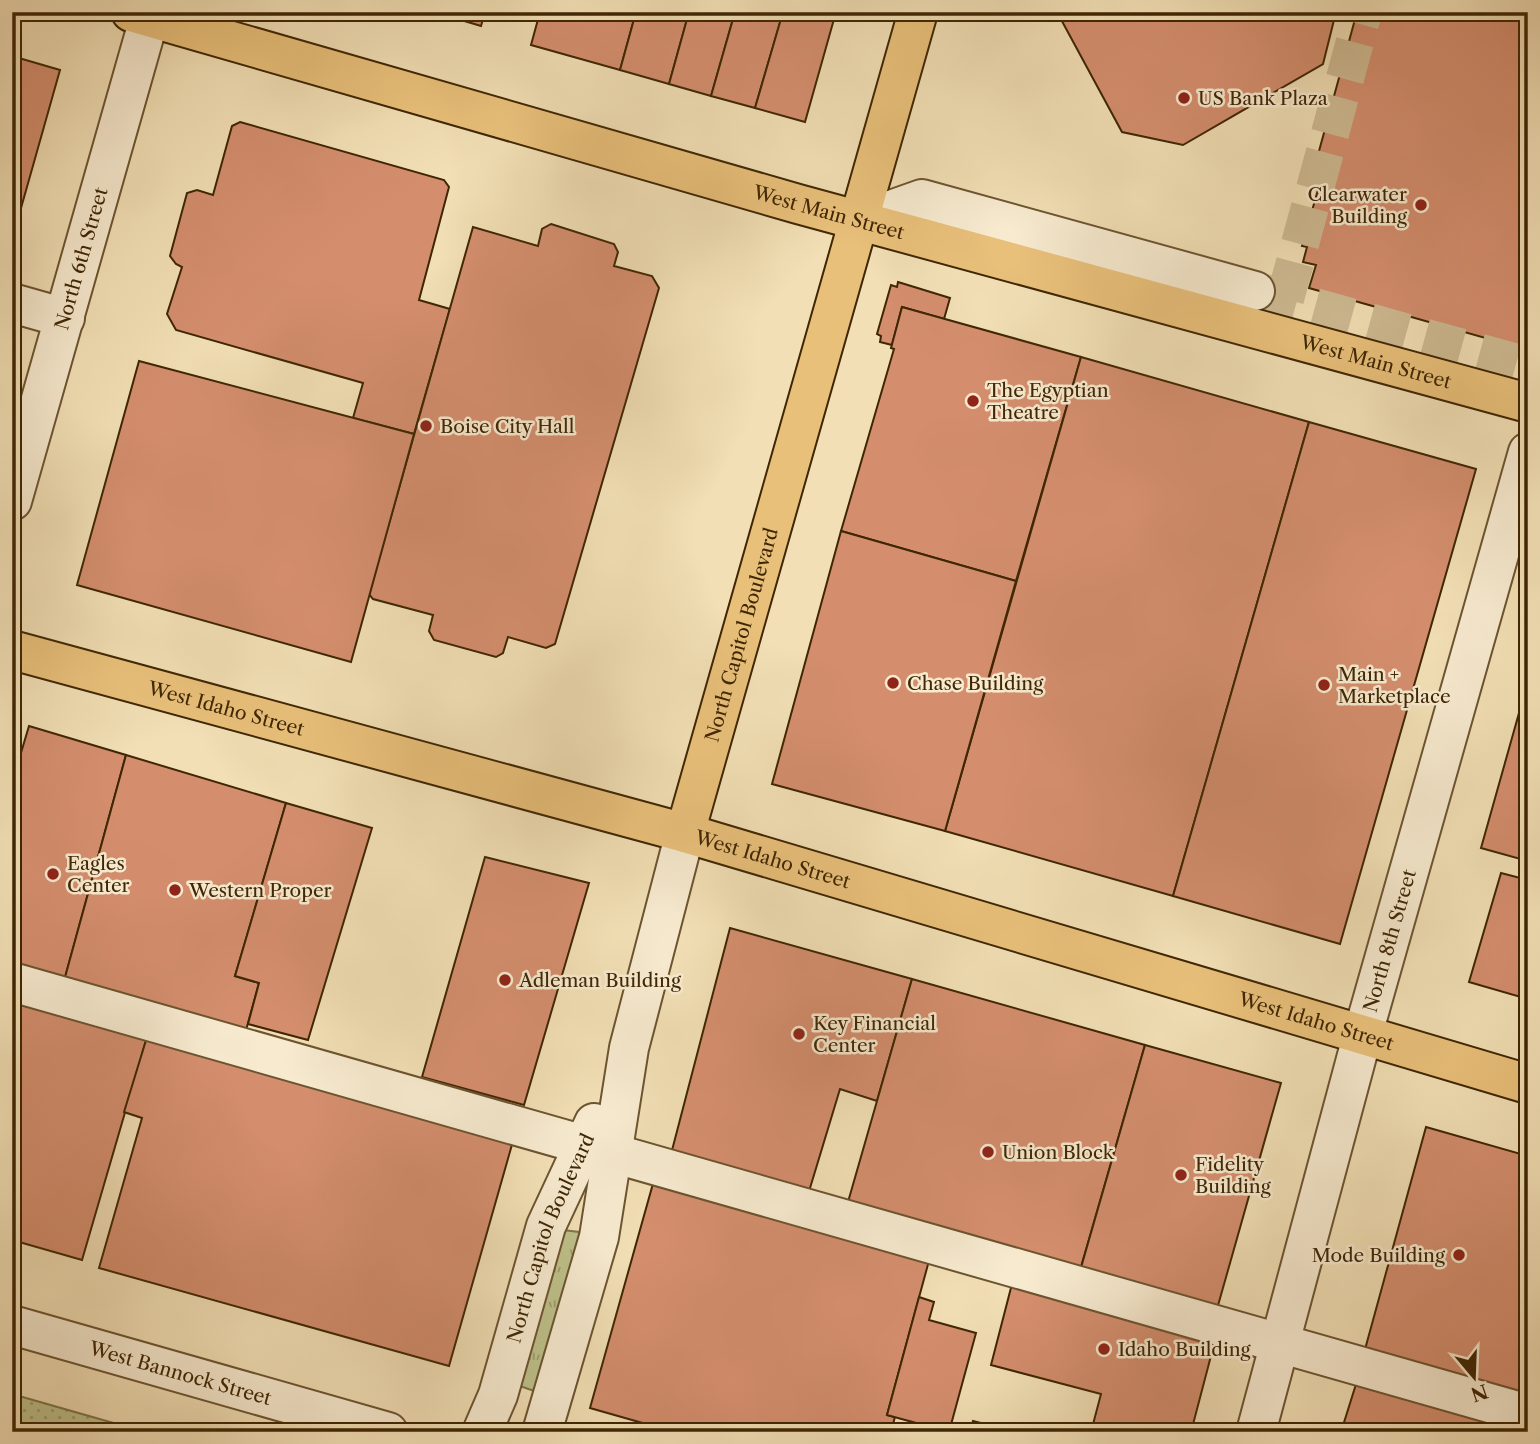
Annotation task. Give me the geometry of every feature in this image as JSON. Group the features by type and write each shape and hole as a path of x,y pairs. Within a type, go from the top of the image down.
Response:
{"main road":[{"name":"North Capitol Boulevard","path":"685,834 918,12"},
{"name":"West Main Street","path":"144,14 860,221 1528,403"},
{"name":"West Idaho Street","path":"12,650 685,834 1362,1037 1528,1084"}],"street":[{"name":"North 6th Street","path":"12,501 65,318 144,14"},
{"path":"860,221 922,199 1255,290"},
{"path":"12,303 65,318"},
{"name":"North 8th Street","path":"1256,1432 1362,1037 1528,452"},
{"name":"North Capitol Boulevard","path":"482,1432 498,1395 546,1226 598,1149 629,1048 685,834"},
{"path":"12,982 1528,1414"},
{"name":"North Capitol Boulevard","path":"542,1432 599,1237 598,1149"},
{"name":"West Bannock Street","path":"12,1325 388,1432"}],"green space":[{"path":"563,1230 579,1232 582,1237 534,1391 520,1386"},
{"path":"12,1394 145,1432 12,1432"}],"building":[{"path":"434,12 485,12 481,26"},
{"path":"540,12 636,12 620,70 531,45"},
{"path":"636,12 689,12 669,84 620,70"},
{"path":"689,12 735,12 711,96 669,84"},
{"path":"735,12 783,12 755,108 711,96"},
{"path":"783,12 836,12 805,122 755,108"},
{"name":"US Bank Plaza","path":"1057,12 1336,12 1323,64 1183,145 1122,132"},
{"name":"Clearwater Building","path":"1357,12 1528,12 1528,350 1309,288 1316,265 1303,262 1307,247 1302,246 1325,165 1316,162"},
{"path":"12,56 60,70 12,240"},
{"path":"240,122 444,180 449,187 419,300 450,309 414,434 353,418 363,383 176,330 167,314 182,267 170,256 187,193 197,190 213,195 232,126"},
{"path":"551,224 614,244 618,252 614,266 652,276 659,288 555,644 546,648 508,637 503,653 496,657 434,640 429,631 433,615 373,599 369,594 473,227 538,246 542,229"},
{"path":"898,282 950,298 944,319 902,307 892,345 880,342 881,336 877,334 891,285 897,287"},
{"name":"The Egyptian Theatre","path":"902,307 1081,357 1016,581 841,531 894,349 891,348"},
{"path":"1081,357 1309,422 1173,896 945,831"},
{"path":"139,361 414,434 351,662 77,585"},
{"name":"Main + Marketplace","path":"1309,422 1476,469 1340,944 1173,896"},
{"name":"Chase Building","path":"841,531 1016,581 945,831 772,784"},
{"path":"1528,681 1528,861 1481,848"},
{"name":"Eagles Center","path":"29,726 126,755 64,981 12,965 12,783"},
{"name":"Western Proper","path":"126,755 286,803 235,976 259,983 245,1034 64,981"},
{"path":"286,803 372,828 308,1040 248,1024 259,983 235,976"},
{"name":"Adleman Building","path":"485,857 589,883 524,1105 422,1077"},
{"path":"1501,873 1528,880 1528,999 1469,982"},
{"name":"Key Financial Center","path":"730,928 912,979 877,1101 840,1089 807,1198 670,1158"},
{"name":"Union Block","path":"912,979 1145,1045 1081,1267 848,1202"},
{"path":"12,998 147,1037 82,1260 12,1240"},
{"path":"147,1037 513,1141 449,1366 99,1268 142,1118 124,1112"},
{"name":"Fidelity Building","path":"1145,1045 1281,1083 1217,1309 1080,1271"},
{"name":"Mode Building","path":"1426,1127 1528,1156 1528,1399 1364,1353"},
{"path":"654,1180 930,1257 887,1415 895,1417 893,1424 900,1427 898,1432 674,1432 590,1408"},
{"name":"Idaho Building","path":"1013,1280 1217,1333 1191,1432 1091,1432 1101,1394 991,1365"},
{"path":"919,1297 934,1302 929,1320 976,1333 949,1432 887,1415"},
{"path":"1357,1381 1528,1432 1341,1432"},
{"path":"973,1421 1016,1432 970,1432"}],"tunnel":[{"path":"1285,299 1363,12"},
{"path":"1260,292 1528,366"}],"place":[{"name":"US Bank Plaza","path":"1184,98"},
{"name":"Clearwater Building","path":"1421,205"},
{"name":"The Egyptian Theatre","path":"973,401"},
{"name":"Boise City Hall","path":"426,426"},
{"name":"Chase Building","path":"893,683"},
{"name":"Main + Marketplace","path":"1324,685"},
{"name":"Eagles Center","path":"53,874"},
{"name":"Western Proper","path":"175,890"},
{"name":"Adleman Building","path":"505,980"},
{"name":"Key Financial Center","path":"799,1034"},
{"name":"Union Block","path":"988,1152"},
{"name":"Fidelity Building","path":"1181,1175"},
{"name":"Mode Building","path":"1459,1255"},
{"name":"Idaho Building","path":"1104,1349"}]}
